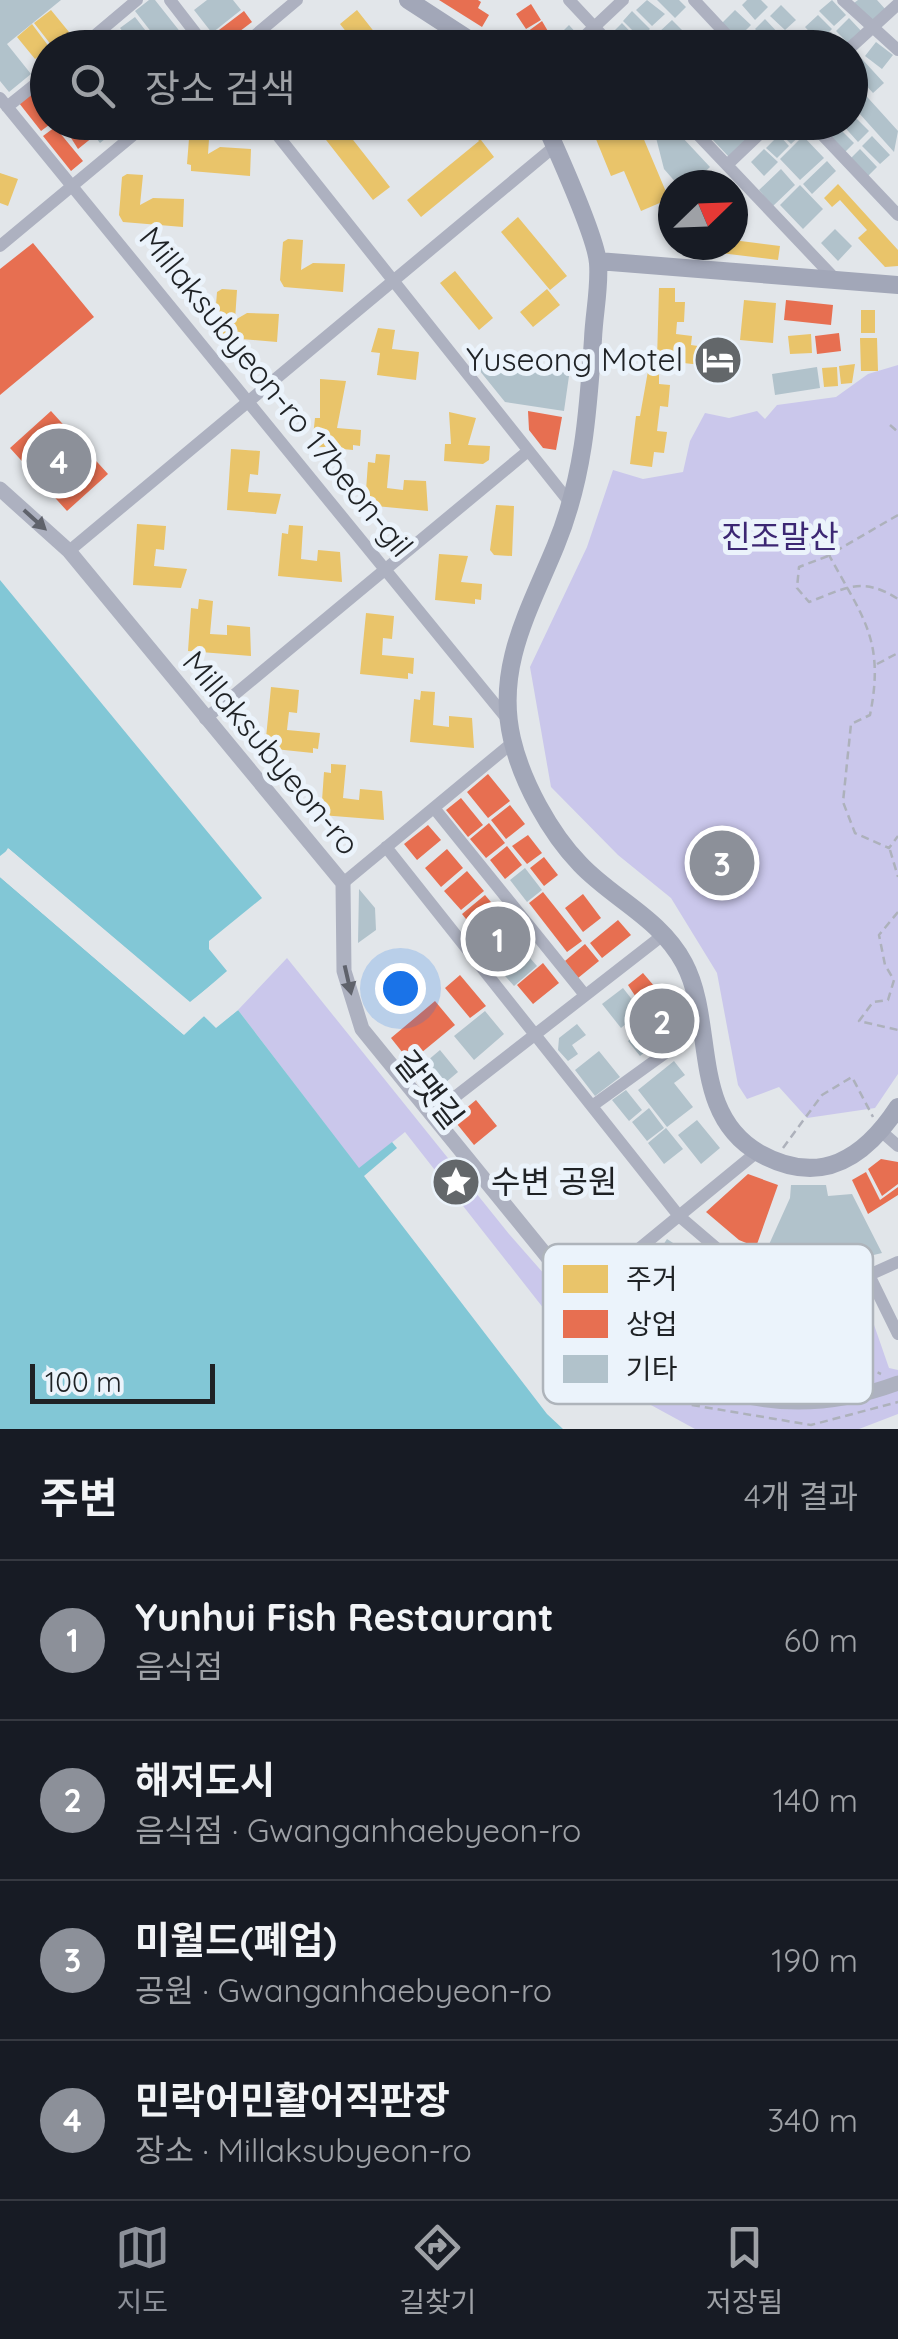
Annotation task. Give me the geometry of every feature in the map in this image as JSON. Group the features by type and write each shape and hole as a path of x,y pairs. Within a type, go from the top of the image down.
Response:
{"main road":[{"path":"408,0 454,30"},
{"path":"552,140 598,260 585,454 571,504 526,607 508,670 512,743 539,806 580,864 662,935 684,962 716,1104 732,1128 766,1155 814,1167 842,1164 867,1149 898,1107"},
{"path":"598,260 898,284"}],"street":[{"path":"101,30 137,0"},
{"path":"170,0 194,30"},
{"path":"261,30 297,0"},
{"path":"569,0 597,30"},
{"path":"591,30 623,0"},
{"path":"694,0 722,30"},
{"path":"844,0 898,50"},
{"path":"868,32 898,4"},
{"path":"4,103 30,86"},
{"name":"Millaksubyeon-ro 17beon-gil","path":"4,103 30,135"},
{"name":"Millaksubyeon-ro 17beon-gil","path":"34,140 508,721"},
{"path":"0,246 127,140"},
{"path":"281,140 571,504"},
{"path":"703,140 836,280"},
{"path":"727,165 753,140"},
{"path":"827,140 898,215"},
{"path":"69,551 555,146"},
{"path":"206,719 528,451"},
{"name":"Millaksubyeon-ro","path":"0,489 69,551 343,883 344,971 362,1029 543,1259"},
{"path":"343,883 512,743"},
{"path":"434,808 585,995"},
{"path":"386,848 679,1216 712,1244"},
{"path":"432,1114 662,935"},
{"path":"592,1106 700,1028"},
{"path":"882,1132 898,1146"},
{"path":"645,1244 766,1155"},
{"path":"873,1273 898,1262"},
{"path":"873,1283 898,1334"},
{"name":"Millaksubyeon-ro","path":"873,1396 898,1383"},
{"name":"Millaksubyeon-ro","path":"744,1404 812,1410 839,1404"}],"path":[{"path":"890,425 898,432"},
{"path":"898,515 829,556 799,567 797,588 809,602 847,588 876,585 898,599"},
{"path":"829,556 869,624 876,664 870,715 851,724 842,802 855,833 890,848"},
{"path":"876,664 898,653"},
{"path":"898,836 890,848 898,877"},
{"path":"898,912 879,934 885,965 894,980 888,1000 873,1002 858,1020 898,1030"},
{"path":"766,1155 822,1095 852,1077 882,1132"},
{"path":"873,1295 878,1294"},
{"path":"873,1370 883,1374"},
{"path":"690,1404 811,1426 898,1402"}],"green space":[{"name":"진조말산","path":"898,365 898,1074 875,1108 807,1118 779,1087 747,1099 738,1085 717,973 671,898 618,855 551,787 530,667 587,547 613,470 643,479 683,472 690,441 705,413 729,418 757,411 765,419 777,405 836,397 868,374"},
{"path":"287,958 543,1273 543,1308 405,1132 359,1169 238,1010"},
{"path":"873,1322 889,1368 898,1370 898,1414 859,1429 695,1429 649,1404 873,1404"}],"shaded area":[{"path":"0,580 262,898 209,941 209,949 227,971 190,1003 9,849 0,856"},
{"path":"0,877 183,1034 204,1016 216,1027 238,1010 359,1168 392,1142 397,1148 364,1176 547,1414 563,1429 0,1429"}],"pier":[{"path":"8,848 190,1002 215,982 218,986 187,1007 9,855 0,861"},
{"path":"0,872 184,1028 203,1011 216,1021 235,1006 238,1010 216,1028 204,1016 184,1035 0,877"}],"building: 주거":[{"path":"51,10 67,30 39,30 34,23"},
{"path":"357,10 373,30 345,30 340,24"},
{"path":"32,24 36,30 30,30 30,53 17,37"},
{"path":"189,140 209,140 208,154 220,147 251,149 250,176 191,171 187,164"},
{"path":"326,140 353,140 390,187 373,200"},
{"path":"596,140 644,140 658,173 658,204 641,211 624,171 611,176"},
{"path":"479,141 494,157 421,217 407,200"},
{"path":"0,173 18,179 8,206 0,203"},
{"path":"143,175 140,205 153,198 184,199 183,227 123,222 119,215 122,177"},
{"path":"838,184 898,250 898,266 885,267 858,238 867,230 840,200 832,207 824,198"},
{"path":"518,217 567,276 550,290 501,232"},
{"path":"303,240 301,270 313,263 345,264 343,292 284,287 280,280 283,242"},
{"path":"748,242 780,246 778,260 748,256"},
{"path":"455,271 493,318 479,330 440,283"},
{"path":"659,288 675,288 675,302 685,302 684,322 677,322 676,334 692,336 691,345 712,348 710,366 657,360"},
{"path":"547,289 560,305 533,327 520,312"},
{"path":"237,290 235,320 247,313 279,314 277,342 218,337 218,330 214,330 217,292"},
{"path":"744,300 776,303 773,343 740,340"},
{"path":"861,310 875,310 875,333 861,333"},
{"path":"378,328 395,330 392,349 419,352 416,380 377,375 380,353 371,352"},
{"path":"811,334 812,353 790,354 788,336"},
{"path":"860,338 877,338 878,371 861,371"},
{"path":"855,364 852,383 841,384 839,366"},
{"path":"837,367 838,386 824,387 822,368"},
{"path":"648,371 659,372 659,384 670,385 668,407 660,406 657,431 667,432 664,453 654,452 652,467 630,464 636,416 640,416"},
{"path":"320,379 346,381 337,428 361,430 360,446 353,445 353,450 312,446 315,418 320,418"},
{"path":"449,412 476,418 468,445 490,446 489,460 483,464 444,461 445,444 451,444"},
{"path":"231,449 260,451 258,475 250,474 248,492 281,494 276,514 227,510"},
{"path":"376,454 390,455 387,488 403,490 404,480 426,481 428,511 365,505 368,462 375,463"},
{"path":"496,505 514,506 512,556 494,555 490,550"},
{"path":"137,524 166,526 164,550 156,549 154,566 187,569 181,588 133,585"},
{"path":"289,525 303,526 301,559 317,561 318,550 340,552 342,582 278,576 282,533 288,534"},
{"path":"439,554 468,556 461,582 482,584 481,600 475,599 475,604 435,600"},
{"path":"199,599 213,601 210,634 227,635 227,625 250,627 251,656 188,651 191,608 198,609"},
{"path":"366,613 394,616 392,639 383,638 382,655 414,658 413,674 408,673 408,679 360,674"},
{"path":"271,687 299,690 297,713 289,712 287,730 320,733 318,749 313,748 313,753 265,748"},
{"path":"421,691 435,692 433,725 449,727 449,716 472,718 474,748 410,742 414,699 420,700"},
{"path":"331,764 346,765 343,798 359,800 360,789 382,791 384,820 321,815 324,772 331,773"}],"building: 상업":[{"path":"439,0 478,0 478,8 489,15 482,27"},
{"path":"531,4 541,20 526,29 516,14"},
{"path":"244,11 252,22 241,30 219,30"},
{"path":"542,21 547,30 530,30"},
{"path":"30,94 30,117 19,103"},
{"path":"46,140 66,140 83,161 71,171"},
{"path":"72,140 89,140 78,149"},
{"path":"33,243 94,317 0,395 0,269"},
{"path":"786,300 833,305 831,325 784,320"},
{"path":"839,333 841,351 817,354 815,336"},
{"path":"51,411 108,474 67,511 10,448"},
{"path":"528,411 562,417 556,450 543,448 529,430"},
{"path":"488,774 510,801 488,818 467,792"},
{"path":"461,798 483,825 468,837 446,810"},
{"path":"510,805 525,824 506,839 491,820"},
{"path":"489,823 505,843 486,858 470,839"},
{"path":"428,825 441,840 417,860 404,844"},
{"path":"528,835 542,853 527,864 512,846"},
{"path":"507,846 522,865 505,879 490,860"},
{"path":"447,849 463,868 441,887 425,868"},
{"path":"544,857 558,875 544,886 530,868"},
{"path":"467,871 484,891 461,910 444,891"},
{"path":"543,892 582,941 567,952 529,903"},
{"path":"583,894 601,918 583,932 565,908"},
{"path":"485,895 501,914 478,934 462,914"},
{"path":"505,920 522,939 501,957 484,938"},
{"path":"618,920 631,935 602,958 590,943"},
{"path":"585,944 599,961 578,978 565,961"},
{"path":"543,963 559,983 533,1004 517,985"},
{"path":"643,973 673,1008 678,1025 662,1037 628,985"},
{"path":"460,975 486,1006 470,1018 445,988"},
{"path":"435,1001 455,1025 410,1062 391,1038"},
{"path":"476,1100 497,1126 474,1145 453,1119"},
{"path":"881,1159 898,1162 898,1184 882,1196 868,1169"},
{"path":"866,1172 880,1200 898,1187 898,1195 868,1214 852,1180"},
{"path":"748,1174 778,1185 757,1244 739,1240 706,1212"}],"building: 기타":[{"path":"0,0 61,0 7,44 30,75 9,92 0,81"},
{"path":"155,0 179,30 150,30 135,11"},
{"path":"207,0 233,0 241,10 216,30 210,30 194,10"},
{"path":"647,0 665,14 652,26 636,10"},
{"path":"657,0 679,0 686,7 675,18"},
{"path":"747,0 761,0 768,7 755,20 742,5"},
{"path":"832,0 846,15 834,26 819,11"},
{"path":"877,0 886,10 872,23 854,3"},
{"path":"781,5 796,20 785,30 770,16"},
{"path":"735,10 751,25 746,30 727,30 721,24"},
{"path":"632,11 650,29 632,30 623,21"},
{"path":"818,15 832,29 808,30 805,27"},
{"path":"135,17 145,30 122,30 120,28"},
{"path":"849,18 860,30 837,30"},
{"path":"765,19 775,30 756,30"},
{"path":"672,20 682,30 661,30"},
{"path":"876,42 893,55 882,69 868,58"},
{"path":"868,66 884,83 873,93 868,88"},
{"path":"868,98 898,131 894,152 868,123"},
{"path":"872,136 890,155 880,164 862,146"},
{"path":"657,140 685,140 710,167 707,170 665,170"},
{"path":"713,140 748,140 729,157"},
{"path":"774,140 784,140 789,146 777,158 766,148"},
{"path":"799,140 807,140 824,158 800,180 780,159"},
{"path":"832,140 854,143 844,153"},
{"path":"764,149 778,162 764,176 751,162"},
{"path":"860,149 877,167 866,178 849,160"},
{"path":"827,161 836,171 812,194 803,184"},
{"path":"781,169 795,185 773,206 759,190"},
{"path":"800,185 823,209 803,229 780,205"},
{"path":"835,229 852,246 838,261 821,243"},
{"path":"467,355 570,369 564,411 505,402"},
{"path":"817,367 820,388 775,395 772,374"},
{"path":"525,868 542,890 527,902 510,880"},
{"path":"359,889 375,908 376,930 358,943"},
{"path":"522,949 537,966 514,986 499,969"},
{"path":"623,988 641,1011 621,1028 602,1004"},
{"path":"485,1011 504,1034 474,1060 454,1036"},
{"path":"644,1016 662,1038 640,1056 628,1041 634,1036 628,1029"},
{"path":"577,1024 586,1035 572,1045 578,1054 568,1061 558,1050 559,1038"},
{"path":"440,1050 458,1072 432,1094 414,1072"},
{"path":"599,1051 620,1077 595,1096 575,1070"},
{"path":"674,1061 685,1075 674,1083 693,1107 667,1127 638,1090"},
{"path":"626,1090 642,1110 629,1121 612,1100"},
{"path":"649,1108 664,1128 647,1141 632,1122"},
{"path":"697,1120 720,1148 701,1164 678,1135"},
{"path":"666,1128 683,1149 664,1164 648,1143"},
{"path":"791,1185 826,1185 828,1196 852,1194 882,1253 873,1255 873,1244 769,1244 790,1198"}],"place":[{"name":"Yuseong Motel","path":"718,360"},
{"name":"민락어민활어직판장","path":"59,461"},
{"name":"미월드(폐업)","path":"722,863"},
{"name":"Yunhui Fish Restaurant","path":"498,939"},
{"name":"해저도시","path":"662,1021"},
{"name":"수변 공원","path":"456,1182"}]}
